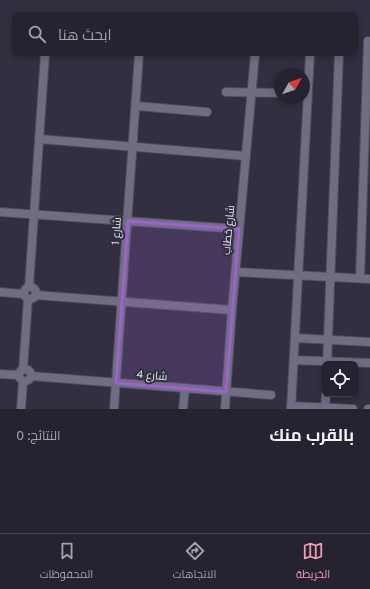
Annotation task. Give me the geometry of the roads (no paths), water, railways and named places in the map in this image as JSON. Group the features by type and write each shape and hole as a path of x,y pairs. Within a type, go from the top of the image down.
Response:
{"street":[{"path":"360,278 368,41"},
{"path":"21,409 22,375 45,56"},
{"name":"شارع 1","path":"114,409 139,56"},
{"name":"شارع خطاب","path":"225,409 232,310 255,56"},
{"path":"310,56 291,408 354,409"},
{"path":"327,361 339,56"},
{"path":"226,92 274,93"},
{"path":"136,106 207,112"},
{"path":"39,139 246,156"},
{"path":"0,212 240,229"},
{"path":"236,272 370,278"},
{"path":"0,292 232,310"},
{"path":"295,338 370,342"},
{"path":"294,360 322,363"},
{"path":"358,363 370,363"},
{"path":"0,374 22,375"},
{"name":"شارع 4","path":"22,375 29,380 31,376 271,395"},
{"path":"183,409 185,388"},
{"path":"325,408 326,397"}]}
